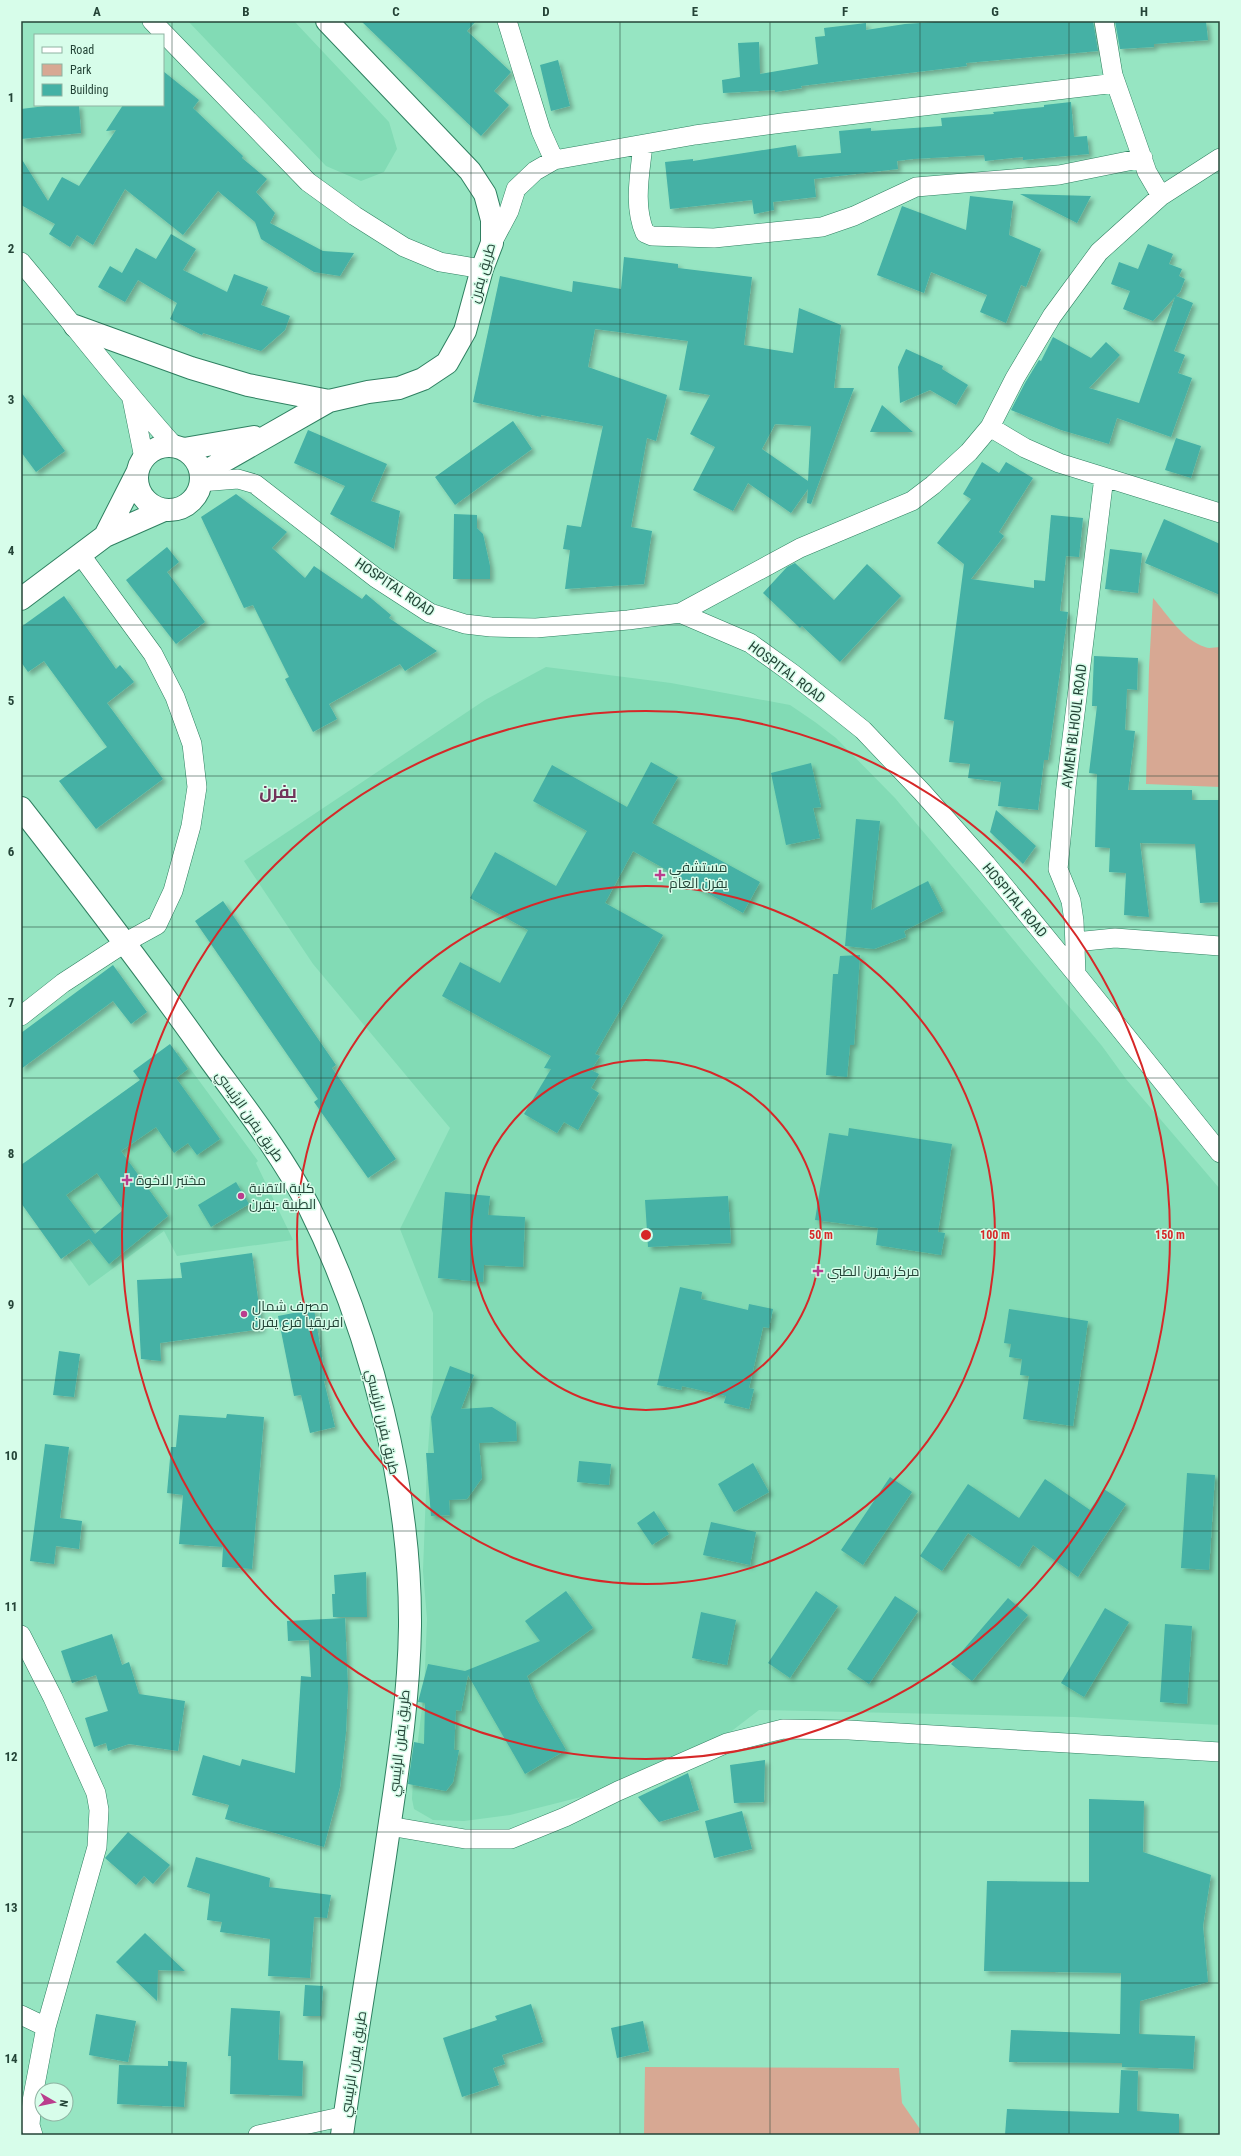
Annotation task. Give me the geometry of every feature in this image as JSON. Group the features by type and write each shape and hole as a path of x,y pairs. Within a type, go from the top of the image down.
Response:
{"main road":[{"name":"طريق يفرن","path":"200,478 267,434 329,401 368,392 399,388 423,379 447,363 465,331 482,269 492,243 492,220 485,194 470,171 327,21"},
{"path":"75,326 212,374 248,385 329,401"},
{"path":"105,536 140,466 156,449 164,446 179,448 267,434"},
{"path":"140,466 140,493 154,506 164,510 174,510 183,506 194,496 200,478 196,463 179,448"},
{"path":"21,599 105,536 164,510"},
{"name":"طريق يفرن الرئيسي","path":"21,808 126,942 272,1145 308,1206 337,1271 360,1333 392,1451 402,1514 408,1569 410,1626 404,1725 344,2126"}],"street":[{"path":"152,21 308,182 355,216 404,247 440,262 482,269"},
{"path":"507,21 541,131 554,160"},
{"path":"1104,21 1116,82 1147,172 1161,196"},
{"path":"492,243 509,211 516,189 535,170 554,160 695,135 1116,82"},
{"path":"643,145 639,184 640,214 645,233 652,236 714,238 822,227 854,216 916,187 1059,175 1143,158"},
{"path":"680,613 800,548 912,502 969,452 990,426 1015,378 1052,316 1099,252 1161,196 1217,165"},
{"path":"21,262 75,326 132,399 179,448"},
{"path":"132,399 140,466"},
{"path":"990,426 1025,448 1059,463 1220,513"},
{"name":"AYMEN BLHOUL ROAD","path":"1076,974 1075,942 1070,901 1058,869 1067,779 1104,477"},
{"name":"HOSPITAL ROAD","path":"200,478 238,479 255,484 382,582 430,613 465,624 536,628 628,620 680,613 750,643 863,730 922,792 986,864 1220,1153"},
{"path":"21,1016 63,983 126,942 157,925 173,891 191,826 197,787 192,744 175,697 153,654 80,554"},
{"path":"1075,942 1115,938 1220,946"},
{"path":"21,1635 53,1698 96,1793 98,1810 97,1847 46,2027 32,2101 30,2125 33,2135"},
{"path":"389,1826 465,1839 510,1839 565,1817 618,1791 727,1743 783,1729 849,1730 1220,1752"},
{"path":"21,2016 46,2027"},
{"path":"258,2135 344,2126"}],"shaded area":[{"path":"188,21 294,21 389,122 397,149 384,172 361,181 326,166"},
{"name":"مركز يفرن الطبي","path":"546,667 671,683 790,705 836,738 895,798 1102,1046 1126,1079 1220,1189 1220,1725 1074,1717 759,1710 733,1730 654,1770 581,1797 510,1815 464,1821 433,1820 414,1809 412,1799 413,1780 424,1692 427,1619 423,1571 427,1465 433,1377 433,1313 400,1229 450,1128 313,964 244,861 485,700"},
{"name":"مختبر الاخوة","path":"178,1052 258,1161 256,1163 293,1240 177,1256 164,1231 89,1286 21,1192 21,1168"}],"green space":[{"path":"1153,598 1176,626 1190,639 1207,648 1220,647 1220,787 1146,784 1149,668"},
{"path":"645,2067 899,2068 902,2103 920,2129 918,2135 644,2135"}],"building":[{"path":"361,21 476,21 467,31 511,72 494,91 509,105 481,136"},
{"path":"950,21 1093,21 1098,51 966,63 967,66 801,86 802,88 775,92 775,90 723,93 722,80 740,77 738,43 759,42 760,74 818,64 815,37 825,36 824,28 866,23 866,30 905,24"},
{"path":"1115,21 1206,21 1208,40 1154,44 1154,47 1120,49"},
{"path":"558,60 570,106 551,111 540,65"},
{"path":"164,72 199,100 193,108 243,156 242,158 267,179 256,192 275,213 270,223 323,251 354,253 340,276 314,272 261,239 255,222 218,191 183,235 125,189 93,245 77,235 70,247 49,234 55,224 21,205 21,158 48,201 62,177 79,186 116,130 106,131 122,106 164,106"},
{"path":"1071,102 1074,137 1087,136 1089,154 1023,160 1023,157 985,161 984,155 897,161 898,169 814,179 816,197 773,202 774,210 754,214 752,200 670,209 665,162 693,159 693,161 796,145 798,157 841,153 839,131 871,128 871,131 942,126 941,118 994,114 993,112 1044,107 1044,105"},
{"path":"46,106 79,106 81,133 21,139 21,109"},
{"path":"1020,194 1091,196 1077,223"},
{"path":"970,196 1013,201 1009,235 1041,249 1026,287 1021,285 1006,323 980,312 987,295 931,272 924,293 877,275 902,206 966,230"},
{"path":"171,234 196,249 183,270 227,292 234,274 268,287 261,305 290,316 285,330 261,351 203,333 202,335 170,319 177,303 138,280 125,302 98,287 110,266 122,273 136,248 156,259"},
{"path":"1148,244 1173,254 1169,264 1182,269 1179,276 1185,279 1180,292 1176,296 1193,303 1174,351 1185,355 1178,373 1192,378 1171,437 1117,418 1109,444 1061,430 1011,410 1039,360 1041,361 1053,337 1091,358 1106,342 1120,355 1089,388 1139,403 1175,297 1153,321 1123,309 1130,291 1111,284 1119,262 1138,269"},
{"path":"624,257 678,264 678,268 752,277 744,345 793,353 799,308 841,325 834,388 854,388 811,504 807,503 808,489 791,513 748,483 733,511 693,490 715,447 690,434 710,395 679,390 688,341 595,329 588,367 667,395 656,441 647,438 631,527 652,531 644,584 565,589 570,550 563,549 567,525 581,527 603,426 541,415 541,417 473,402 500,276 572,292 573,281 621,289","holes":["775,424 811,426 808,481 762,449"]},
{"path":"906,349 943,366 942,369 968,385 956,405 930,390 900,403 898,367"},
{"path":"21,392 65,451 36,472 21,452"},
{"path":"882,405 913,432 870,432"},
{"path":"513,421 532,449 455,505 435,477"},
{"path":"308,430 387,464 371,501 400,511 394,549 330,514 345,486 294,463"},
{"path":"1176,438 1201,446 1191,478 1165,470"},
{"path":"982,462 999,473 1006,462 1033,478 999,532 1004,536 971,579 1034,588 1034,580 1045,581 1051,515 1083,518 1079,557 1066,556 1060,611 1068,612 1048,760 1044,760 1038,810 998,806 1001,782 968,778 970,764 949,762 954,721 944,719 964,564 937,543 971,499 963,494"},
{"path":"236,494 287,532 272,548 305,578 314,566 362,599 366,594 391,615 389,618 437,651 405,671 400,664 329,704 337,719 313,732 285,679 289,677 253,605 244,608 201,517"},
{"path":"454,514 477,515 477,528 483,534 490,566 490,579 453,579"},
{"path":"1164,519 1220,544 1220,595 1145,563"},
{"path":"167,547 179,562 167,572 205,622 176,644 126,580"},
{"path":"1110,549 1142,553 1138,593 1105,589"},
{"path":"795,563 834,600 867,564 901,596 840,662 802,626 800,628 763,593 787,567"},
{"path":"64,596 116,669 120,665 134,682 107,703 163,779 96,829 59,781 107,747 44,661 28,672 21,662 21,627"},
{"path":"1094,656 1138,658 1137,690 1127,689 1125,730 1135,731 1128,790 1192,790 1192,800 1220,800 1220,902 1200,903 1195,844 1140,843 1149,917 1124,915 1126,873 1109,872 1110,848 1095,847 1097,774 1089,773 1097,706 1092,706"},
{"path":"651,762 678,777 652,823 760,882 743,913 633,851 605,903 663,935 595,1054 600,1056 591,1070 599,1074 591,1088 599,1093 578,1130 564,1122 557,1133 524,1114 551,1069 544,1068 551,1056 442,996 460,962 500,983 528,930 470,898 495,852 556,886 587,831 533,801 552,765 627,807"},
{"path":"811,763 821,807 813,808 820,838 786,845 771,773"},
{"path":"996,810 1036,846 1023,864 990,832"},
{"path":"856,819 880,821 871,910 928,881 943,911 904,931 906,937 874,949 845,946"},
{"path":"223,901 336,1065 332,1068 396,1159 368,1178 314,1102 318,1099 195,921"},
{"path":"860,955 854,1045 850,1045 847,1077 826,1075 833,974 838,974 840,956"},
{"path":"113,965 147,1012 131,1024 113,1001 21,1069 21,1033"},
{"path":"170,1044 188,1069 176,1078 220,1139 197,1155 188,1143 174,1153 156,1127 121,1151 168,1216 109,1264 89,1239 61,1259 21,1203 21,1165 140,1080 133,1071","holes":["97,1173 123,1210 95,1234 66,1195"]},
{"path":"849,1128 952,1144 938,1232 945,1233 941,1255 876,1245 878,1228 815,1220 829,1133 848,1136"},
{"path":"236,1182 249,1204 211,1227 198,1205"},
{"path":"445,1192 490,1196 488,1215 525,1217 523,1267 484,1265 483,1282 438,1278"},
{"path":"728,1196 731,1243 648,1247 645,1200"},
{"path":"252,1253 262,1329 160,1343 161,1361 141,1359 137,1280 182,1278 180,1263"},
{"path":"680,1287 702,1292 701,1299 748,1310 749,1304 773,1309 769,1328 763,1327 749,1388 754,1389 749,1409 724,1403 726,1396 682,1386 681,1390 657,1385"},
{"path":"314,1309 326,1381 324,1381 335,1427 310,1433 301,1395 294,1396 278,1316"},
{"path":"1009,1309 1088,1321 1073,1426 1023,1419 1029,1376 1020,1375 1022,1359 1009,1357 1011,1344 1004,1343"},
{"path":"59,1351 80,1354 74,1397 53,1395"},
{"path":"450,1366 474,1375 461,1409 492,1407 516,1422 517,1441 479,1443 482,1478 467,1499 449,1500 450,1515 431,1516 426,1453 434,1453 431,1417"},
{"path":"227,1414 264,1417 252,1569 222,1567 223,1547 179,1544 183,1495 167,1493 171,1447 176,1447 179,1415 226,1418"},
{"path":"45,1444 69,1447 60,1518 82,1521 79,1549 56,1546 54,1564 30,1561"},
{"path":"579,1461 611,1464 609,1485 577,1482"},
{"path":"753,1463 769,1492 734,1512 718,1484"},
{"path":"1187,1473 1215,1475 1209,1570 1181,1568"},
{"path":"890,1477 912,1492 863,1565 841,1550"},
{"path":"1045,1479 1090,1510 1104,1489 1126,1504 1078,1577 1033,1545 1019,1567 968,1533 942,1571 920,1556 968,1484 1019,1518"},
{"path":"654,1511 669,1534 652,1545 637,1523"},
{"path":"711,1522 756,1532 750,1565 703,1555"},
{"path":"366,1572 367,1617 333,1617 332,1594 335,1594 334,1575"},
{"path":"566,1591 593,1628 527,1676 536,1698 566,1750 525,1774 468,1675 461,1711 456,1710 454,1750 459,1750 453,1782 446,1791 408,1784 414,1742 424,1744 425,1703 418,1702 428,1664 465,1671 540,1641 525,1621"},
{"path":"816,1591 838,1606 790,1678 768,1663"},
{"path":"895,1596 918,1611 869,1684 847,1669"},
{"path":"1008,1598 1028,1615 972,1681 951,1664"},
{"path":"1105,1608 1129,1622 1084,1697 1061,1683"},
{"path":"701,1612 736,1620 727,1665 692,1658"},
{"path":"345,1618 348,1687 346,1732 340,1787 324,1847 225,1819 229,1805 192,1795 203,1755 240,1766 242,1759 295,1773 301,1676 311,1677 309,1640 288,1641 287,1621"},
{"path":"1165,1624 1192,1626 1187,1704 1160,1702"},
{"path":"112,1634 122,1665 129,1662 139,1694 185,1701 178,1751 129,1744 108,1751 106,1743 94,1747 85,1718 108,1711 96,1675 72,1683 61,1651"},
{"path":"765,1760 764,1802 734,1803 730,1765"},
{"path":"688,1773 699,1810 659,1822 638,1797"},
{"path":"1089,1799 1144,1801 1143,1852 1211,1875 1203,1926 1208,1982 1140,2001 1139,2034 1195,2036 1193,2069 1122,2067 1122,2063 1009,2062 1011,2030 1120,2034 1121,1973 984,1971 987,1881 1089,1882"},
{"path":"742,1811 752,1849 714,1858 705,1821"},
{"path":"128,1832 170,1865 153,1884 144,1876 136,1885 105,1858"},
{"path":"196,1857 270,1878 269,1887 331,1895 327,1918 314,1917 310,1978 268,1976 270,1939 220,1932 222,1922 207,1920 210,1894 187,1887"},
{"path":"145,1933 185,1971 158,1970 157,2001 116,1962"},
{"path":"305,1985 323,1986 321,2016 303,2016"},
{"path":"531,2004 543,2042 502,2055 505,2064 493,2068 499,2085 462,2097 443,2038 497,2020 495,2016"},
{"path":"231,2008 280,2011 278,2060 303,2061 302,2096 230,2094 231,2056 228,2056"},
{"path":"96,2014 136,2021 128,2062 89,2055"},
{"path":"643,2021 649,2051 617,2058 611,2028"},
{"path":"168,2061 187,2062 184,2107 117,2104 119,2065 168,2066"},
{"path":"1121,2070 1138,2071 1137,2111 1179,2114 1179,2135 1005,2135 1007,2109 1119,2113"}],"place":[{"name":"مستشفي يفرن العام","path":"660,875"},
{"name":"مختبر الاخوة","path":"127,1180"},
{"name":"كلية التقنية الطبية -يفرن","path":"241,1196"},
{"name":"مركز يفرن الطبي","path":"818,1271"},
{"name":"مصرف شمال افريقيا فرع يفرن","path":"244,1314"}],"district":[{"name":"يفرن","path":"278,791"}]}
